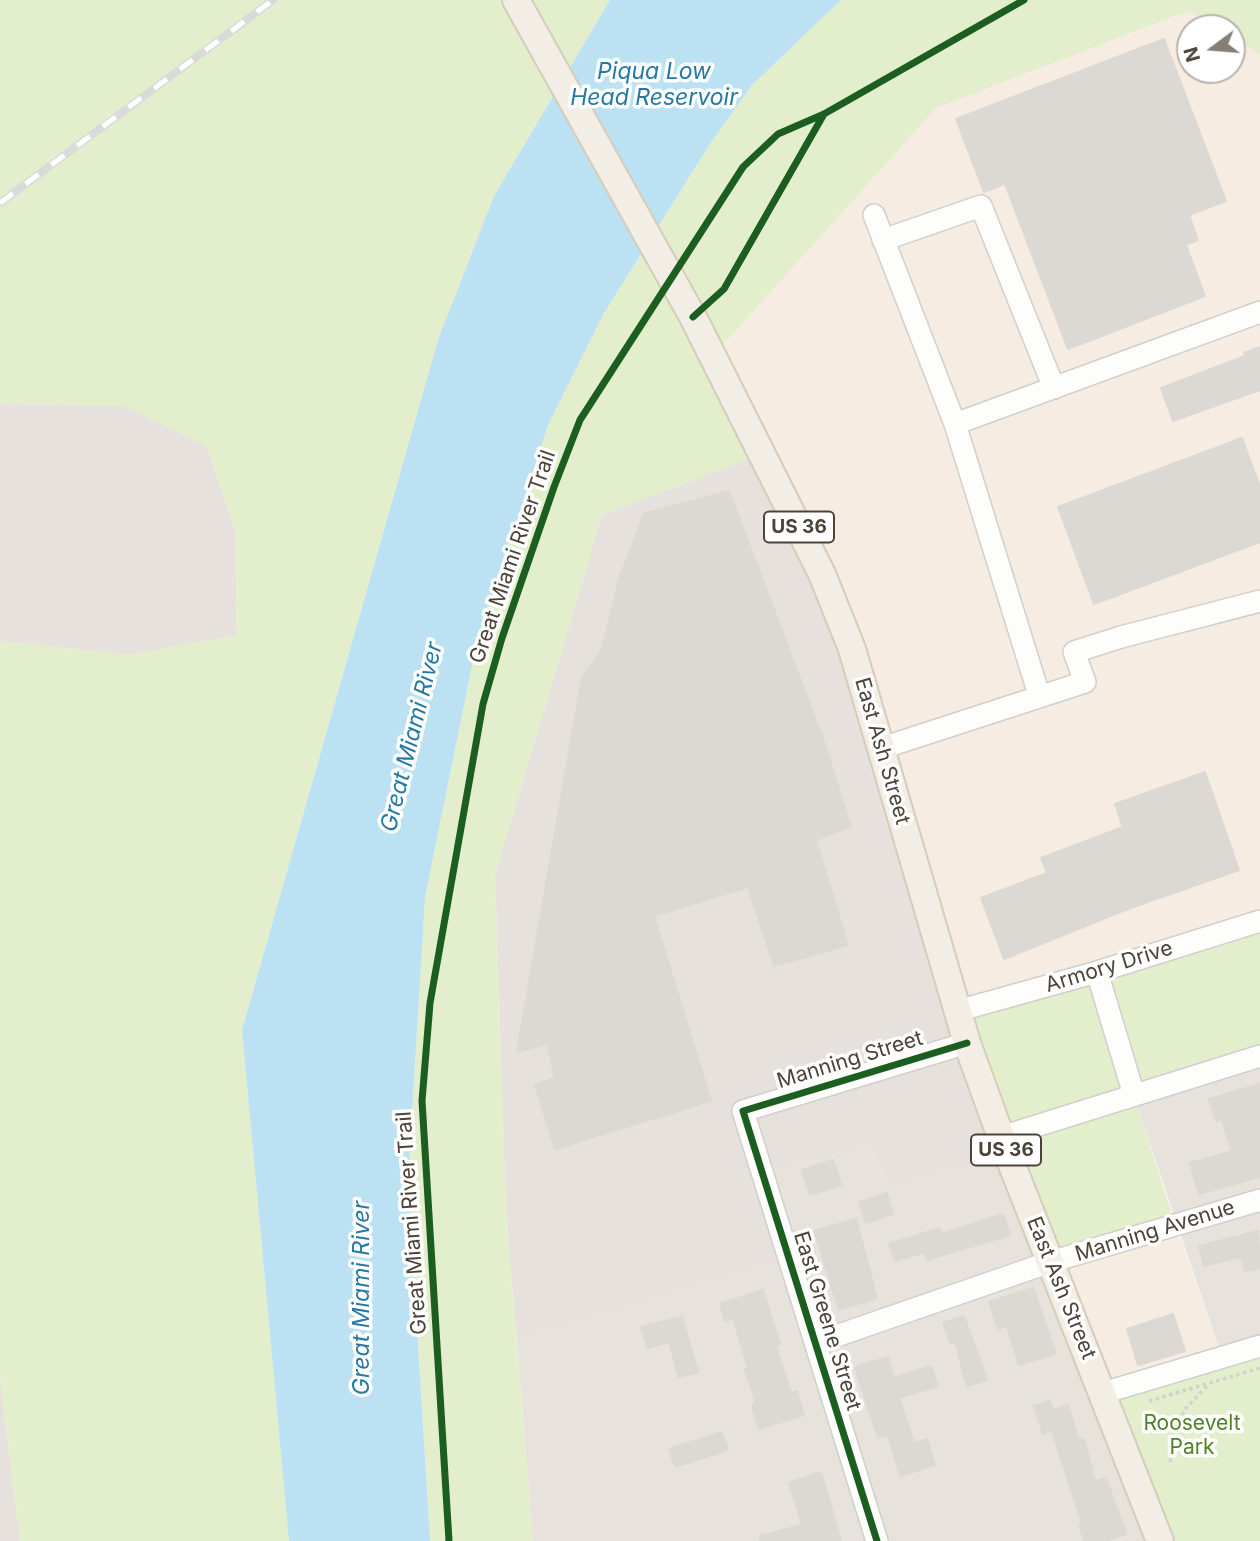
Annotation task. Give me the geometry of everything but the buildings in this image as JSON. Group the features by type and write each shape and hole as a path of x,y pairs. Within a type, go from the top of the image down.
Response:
{"main road":[{"name":"East Ash Street","path":"516,0 693,317 822,574 852,649 967,1042 1001,1137 1103,1393 1156,1540"}],"street":[{"path":"883,240 982,206 1054,388"},
{"path":"874,215 955,424 1039,695"},
{"path":"955,424 1260,312"},
{"path":"882,748 1085,682 1074,652 1260,601"},
{"name":"Armory Drive","path":"957,1011 1097,972 1260,921"},
{"path":"1097,972 1134,1095"},
{"name":"Manning Street","path":"743,1111 967,1042"},
{"path":"1001,1137 1260,1056"},
{"name":"East Greene Street","path":"743,1111 877,1541"},
{"name":"Manning Avenue","path":"816,1343 1050,1262 1260,1200"},
{"path":"1103,1393 1260,1346"}],"path":[{"path":"1149,1401 1260,1368"},
{"path":"1170,1462 1173,1434 1185,1409 1209,1383"}],"shaded area":[{"path":"1176,16 1176,84 1246,84 1246,46 1260,55 1260,921 957,1011 713,356 936,108"},
{"path":"0,404 124,406 206,445 235,529 237,635 129,655 0,641"},
{"path":"762,454 822,574 1007,1154 892,1187 872,1143 762,1172 789,1257 517,1341 506,1211 495,875 602,515"},
{"path":"1260,1056 1260,1346 1222,1357 1134,1095"},
{"path":"873,1142 892,1187 1007,1154 1160,1541 533,1541 517,1341 788,1257 762,1172"},
{"path":"1175,1225 1222,1357 1103,1393 1050,1262"},
{"path":"0,1378 20,1541 0,1541"}],"green space":[{"path":"0,0 610,0 494,196 438,340 242,1030 289,1541 20,1541 0,1378 0,641 129,655 237,635 235,529 206,445 124,406 0,404"},
{"path":"841,0 1260,0 1260,55 1246,46 1246,14 1193,14 1188,11 936,108 713,356 762,454 602,515 495,875 506,1211 533,1541 430,1541 408,1180 425,897 475,651 548,425 604,313 708,147 752,85"},
{"path":"1260,921 1260,1056 1134,1095 1175,1225 1050,1262 957,1011"},
{"name":"Roosevelt Park","path":"1260,1346 1260,1541 1160,1541 1103,1393"}],"water":[{"path":"610,0 841,0 752,85 708,147 604,313 548,425 475,651 425,897 408,1180 430,1541 289,1541 242,1030 438,340 494,196"}],"railway":[{"path":"0,203 273,0"}],"cycle path":[{"name":"Great Miami River Trail","path":"449,1541 422,1101 430,1003 483,704 502,638 554,487 580,420 743,167 778,134 824,114 1024,0"},
{"path":"693,317 724,289 824,114"},
{"path":"877,1541 743,1111 967,1043"}],"water label":[{"name":"Piqua Low Head Reservoir","path":"654,85"},
{"name":"Great Miami River","path":"412,737"},
{"name":"Great Miami River","path":"362,1298"}]}
